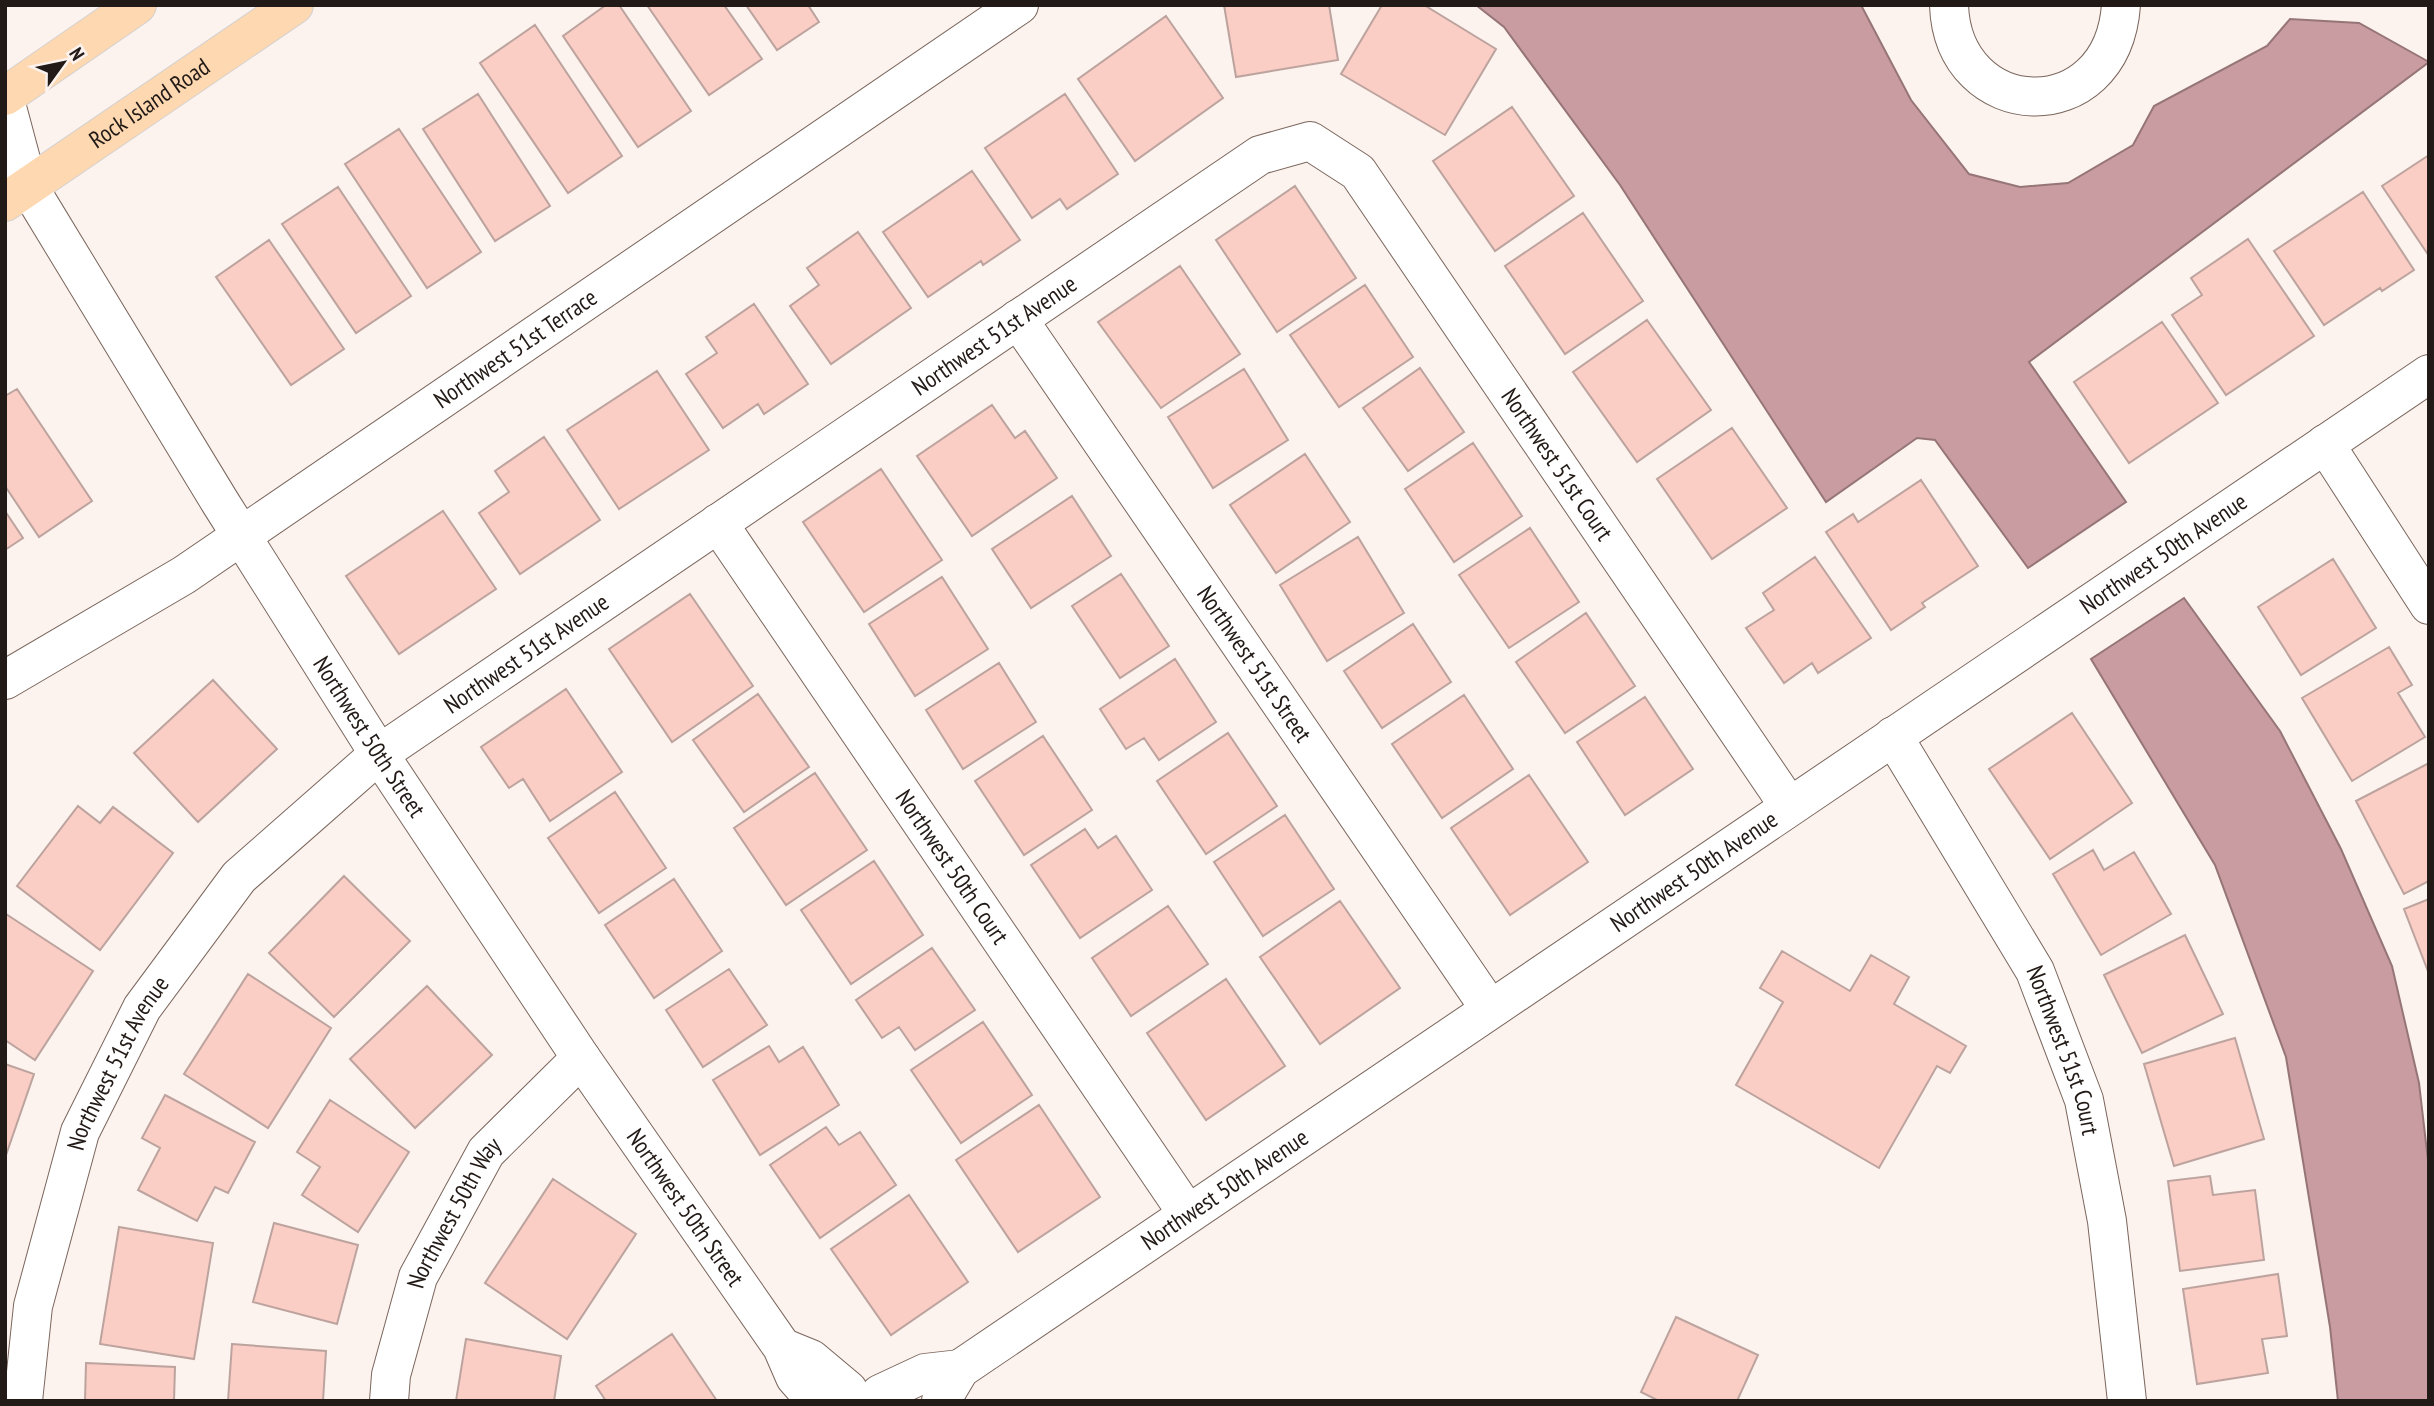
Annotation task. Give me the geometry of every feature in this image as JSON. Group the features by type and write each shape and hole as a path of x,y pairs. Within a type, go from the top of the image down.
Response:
{"main road":[{"path":"5,98 137,5"},
{"name":"Rock Island Road","path":"17,194 294,5"}],"street":[{"name":"Northwest 51st Terrace","path":"5,680 184,575 1019,5"},
{"path":"1949,5 1950,29 1961,56 1981,77 2006,92 2035,97 2063,93 2088,79 2108,58 2120,32 2122,5"},
{"name":"Northwest 50th Street","path":"5,98 17,194 242,533 379,754 581,1058 782,1347 811,1359 853,1397"},
{"name":"Northwest 51st Avenue","path":"23,1401 33,1306 80,1132 142,1008 239,877 379,754 1260,155 1311,141"},
{"name":"Northwest 51st Court","path":"1311,141 1358,172 1789,806"},
{"name":"Northwest 51st Street","path":"1018,319 1490,1009"},
{"name":"Northwest 50th Avenue","path":"853,1397 925,1373 951,1385 1188,1213 2429,374"},
{"path":"2325,444 2429,605"},
{"name":"Northwest 50th Court","path":"718,523 1188,1213"},
{"name":"Northwest 51st Court","path":"1893,736 2035,971 2084,1100 2107,1221 2127,1401"},
{"name":"Northwest 50th Way","path":"389,1401 391,1375 418,1278 486,1152 581,1058"}],"shaded area":[{"path":"1476,5 1861,5 1911,100 1969,174 2020,187 2068,183 2133,145 2154,106 2267,46 2290,19 2359,23 2429,62 2029,362 2126,502 2028,568 1935,440 1917,438 1826,502 1620,185 1504,27"},
{"path":"2184,598 2280,731 2341,849 2392,966 2419,1083 2429,1169 2429,1401 2338,1401 2330,1327 2286,1057 2215,865 2091,659"}],"building":[{"path":"606,5 619,5 691,111 638,147 563,36"},
{"path":"647,5 724,5 762,59 709,95"},
{"path":"746,5 808,5 819,22 777,50"},
{"path":"1224,5 1329,5 1338,60 1236,77"},
{"path":"1382,5 1424,5 1496,49 1445,135 1341,74"},
{"path":"1166,16 1223,98 1135,161 1078,79"},
{"path":"535,25 622,156 568,193 480,63"},
{"path":"478,94 550,206 495,241 423,129"},
{"path":"1065,94 1118,174 1067,209 1060,199 1032,218 985,148"},
{"path":"1512,107 1574,196 1495,251 1433,161"},
{"path":"399,129 481,252 427,288 345,164"},
{"path":"2429,155 2429,256 2382,186"},
{"path":"972,171 1020,240 983,265 981,261 928,297 883,232"},
{"path":"1295,186 1356,278 1277,332 1216,240"},
{"path":"338,187 411,296 356,333 282,224"},
{"path":"2363,192 2414,270 2382,291 2380,288 2324,325 2274,251"},
{"path":"1583,213 1643,301 1565,354 1505,266"},
{"path":"858,232 911,308 831,364 790,306 819,285 807,268"},
{"path":"2248,239 2314,336 2226,395 2172,315 2202,295 2191,278"},
{"path":"269,240 344,349 291,385 216,277"},
{"path":"1180,266 1240,354 1161,408 1098,322"},
{"path":"1365,285 1413,357 1339,407 1290,335"},
{"path":"754,304 808,384 764,414 758,404 723,428 686,374 717,353 706,337"},
{"path":"1647,320 1711,410 1637,462 1573,372"},
{"path":"2162,322 2218,403 2129,463 2074,382"},
{"path":"1420,368 1464,432 1408,471 1363,408"},
{"path":"1244,369 1288,440 1213,488 1168,417"},
{"path":"657,371 709,450 619,509 567,430"},
{"path":"17,389 92,501 39,537 5,486 5,396"},
{"path":"992,405 1015,438 1025,431 1057,478 972,536 917,456"},
{"path":"1732,428 1787,508 1712,559 1657,479"},
{"path":"544,437 600,520 520,574 479,513 509,492 495,471"},
{"path":"1473,443 1522,516 1454,562 1405,489"},
{"path":"1305,454 1350,522 1276,573 1230,505"},
{"path":"881,469 942,560 864,612 803,522"},
{"path":"1921,480 1978,566 1922,603 1925,607 1891,630 1826,532 1853,514 1858,522"},
{"path":"1072,496 1111,556 1031,608 992,549"},
{"path":"5,511 23,538 5,550"},
{"path":"443,511 496,589 399,654 346,576"},
{"path":"1530,528 1579,602 1509,648 1459,575"},
{"path":"1358,537 1404,613 1327,661 1280,585"},
{"path":"1815,557 1871,638 1818,673 1812,663 1784,683 1746,628 1774,610 1763,593"},
{"path":"2333,559 2376,628 2301,675 2258,607"},
{"path":"1121,574 1169,646 1120,678 1072,606"},
{"path":"942,577 988,649 915,696 869,624"},
{"path":"690,594 753,686 672,742 609,649"},
{"path":"1586,613 1635,686 1565,733 1516,662"},
{"path":"1413,624 1451,682 1382,728 1344,671"},
{"path":"2389,647 2412,685 2398,693 2425,737 2352,781 2302,698"},
{"path":"1175,659 1216,722 1159,760 1144,738 1126,749 1100,709"},
{"path":"999,663 1036,722 963,769 926,710"},
{"path":"213,680 277,749 198,822 134,753"},
{"path":"566,689 622,772 550,821 523,779 509,788 481,747"},
{"path":"758,694 809,767 744,812 693,740"},
{"path":"1464,695 1513,769 1442,818 1392,744"},
{"path":"1645,697 1693,769 1625,815 1577,742"},
{"path":"2072,713 2132,803 2050,859 1989,769"},
{"path":"1228,733 1277,806 1206,854 1157,781"},
{"path":"1043,736 1092,810 1024,855 975,781"},
{"path":"2429,763 2429,881 2404,894 2356,801"},
{"path":"815,773 867,850 786,905 734,828"},
{"path":"1529,775 1588,862 1510,915 1451,828"},
{"path":"615,792 666,868 599,913 548,838"},
{"path":"78,806 100,823 113,807 173,853 100,950 17,886"},
{"path":"1285,815 1334,889 1263,936 1214,862"},
{"path":"1085,829 1098,848 1116,836 1152,890 1080,938 1031,865"},
{"path":"2093,850 2104,870 2134,852 2171,914 2101,955 2053,874"},
{"path":"874,861 923,935 851,984 801,910"},
{"path":"344,876 410,941 334,1017 269,953"},
{"path":"674,879 722,951 654,998 605,925"},
{"path":"2429,899 2429,974 2404,909"},
{"path":"1340,901 1400,988 1320,1044 1260,957"},
{"path":"1168,906 1208,964 1131,1016 1092,958"},
{"path":"6,914 93,971 35,1060 5,1040"},
{"path":"2185,935 2223,1014 2142,1053 2104,975"},
{"path":"932,948 975,1010 915,1050 899,1027 882,1038 856,1000"},
{"path":"1782,951 1850,991 1871,955 1909,977 1894,1004 1966,1046 1950,1073 1937,1066 1879,1168 1736,1085 1783,1002 1760,988"},
{"path":"729,969 767,1025 703,1067 666,1010"},
{"path":"248,974 331,1028 268,1128 184,1074"},
{"path":"1226,979 1285,1066 1206,1120 1147,1033"},
{"path":"427,986 492,1055 415,1128 350,1059"},
{"path":"983,1022 1032,1095 961,1143 911,1070"},
{"path":"2235,1038 2264,1139 2174,1166 2144,1064"},
{"path":"769,1046 779,1062 803,1047 839,1105 760,1155 713,1080"},
{"path":"5,1064 34,1074 5,1158"},
{"path":"165,1095 255,1142 228,1193 215,1187 197,1221 138,1190 160,1148 142,1138"},
{"path":"330,1100 409,1152 358,1232 302,1195 320,1167 297,1152"},
{"path":"1039,1105 1100,1197 1018,1252 956,1160"},
{"path":"826,1127 839,1145 860,1132 896,1185 820,1238 770,1165"},
{"path":"2210,1176 2213,1195 2255,1190 2264,1260 2180,1271 2168,1181"},
{"path":"553,1179 636,1234 567,1339 485,1283"},
{"path":"909,1195 968,1282 891,1335 831,1249"},
{"path":"274,1223 358,1245 337,1324 253,1302"},
{"path":"119,1227 213,1243 194,1359 100,1344"},
{"path":"2278,1274 2287,1336 2262,1339 2268,1373 2197,1384 2183,1289"},
{"path":"1676,1317 1758,1355 1737,1401 1659,1401 1641,1392"},
{"path":"672,1334 717,1401 606,1401 596,1386"},
{"path":"466,1339 561,1356 554,1401 456,1401"},
{"path":"232,1344 326,1351 323,1401 228,1401"},
{"path":"86,1363 175,1367 174,1401 85,1401"}]}
